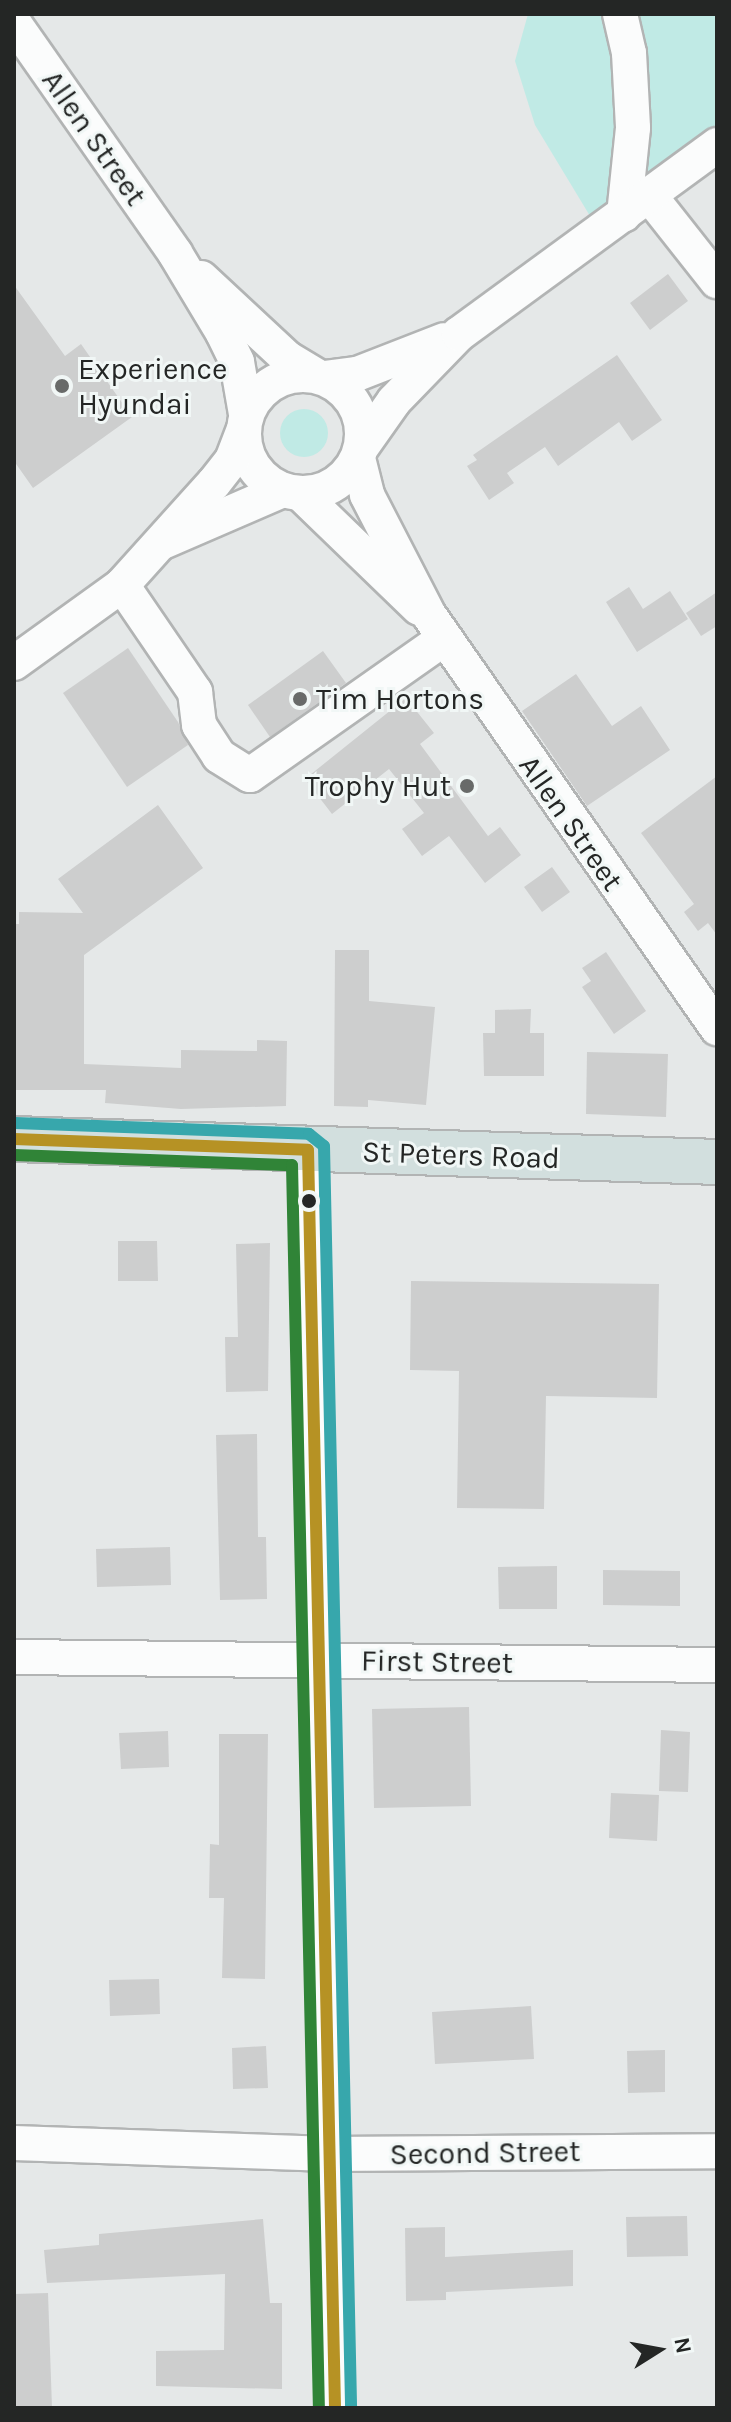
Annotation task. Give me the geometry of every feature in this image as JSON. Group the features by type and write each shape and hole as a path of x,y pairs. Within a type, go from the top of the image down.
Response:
{"main road":[{"name":"St Peters Road","path":"14,1139 717,1162"}],"street":[{"path":"620,14 629,53 636,205 717,281"},
{"name":"Allen Street","path":"14,23 175,253 237,362 245,423"},
{"path":"163,542 292,492 335,485 394,401 459,334 717,145"},
{"name":"Allen Street","path":"175,253 287,358 319,377"},
{"path":"14,663 122,585 163,542 232,460 245,423 273,383 383,366 459,334"},
{"path":"319,377 339,386 359,414 359,453"},
{"path":"245,423 253,467 292,492"},
{"name":"Allen Street","path":"359,453 367,495 437,627 717,1028"},
{"name":"Allen Street","path":"292,492 330,518 392,586 437,627"},
{"path":"122,585 195,692 199,725 212,746 250,775 437,627"},
{"path":"308,1150 335,2408"},
{"name":"First Street","path":"14,1657 717,1665"},
{"name":"Second Street","path":"14,2143 330,2154 717,2151"}],"shaded area":[{"path":"528,14 717,14 717,124 590,216 535,125 515,61"},
{"path":"304,409 321,416 328,433 321,450 304,457 287,450 280,433 287,416"}],"building":[{"path":"668,274 688,301 650,330 630,303"},
{"name":"Experience Hyundai","path":"14,285 65,356 81,344 132,417 33,488 14,461"},
{"path":"617,355 662,420 632,441 619,422 558,466 545,447 507,473 514,483 489,500 467,466 477,460 473,455"},
{"path":"629,587 643,609 670,591 688,619 637,652 606,602"},
{"path":"717,592 717,626 701,636 686,613"},
{"path":"128,648 178,722 188,745 127,787 63,693"},
{"name":"Tim Hortons","path":"323,651 346,683 270,737 248,705"},
{"path":"576,674 612,726 641,706 670,750 587,806 522,711"},
{"path":"406,698 434,733 420,744 488,836 500,827 521,855 485,883 449,836 422,856 402,829 424,813 389,769 332,814 305,779"},
{"path":"717,776 717,935 708,923 698,931 684,912 694,904 641,833"},
{"path":"158,805 203,868 84,955 84,1064 181,1068 181,1050 257,1051 257,1040 287,1041 286,1106 181,1109 105,1103 106,1090 14,1090 14,924 19,924 19,912 83,913 58,879"},
{"path":"552,867 570,892 542,912 524,887"},
{"path":"335,950 369,950 369,1001 435,1007 426,1105 368,1100 368,1107 334,1106"},
{"path":"606,952 646,1011 614,1034 582,987 591,981 582,968"},
{"path":"531,1009 530,1033 544,1033 544,1076 484,1076 483,1033 495,1033 495,1010"},
{"path":"587,1052 668,1054 666,1117 586,1114"},
{"path":"118,1241 157,1241 158,1281 118,1281"},
{"path":"270,1243 268,1391 226,1392 225,1337 238,1337 236,1244"},
{"path":"411,1281 659,1284 657,1398 546,1396 544,1509 457,1508 459,1371 410,1370"},
{"path":"257,1434 258,1537 266,1537 267,1599 220,1600 216,1435"},
{"path":"170,1547 171,1585 97,1587 96,1549"},
{"path":"557,1566 557,1609 499,1609 498,1567"},
{"path":"603,1570 680,1571 680,1606 603,1605"},
{"path":"469,1707 471,1806 374,1808 372,1709"},
{"path":"661,1730 690,1732 688,1792 659,1791"},
{"path":"168,1731 169,1767 121,1769 119,1733"},
{"path":"219,1734 268,1734 265,1979 222,1978 224,1898 209,1898 210,1844 219,1845"},
{"path":"611,1793 659,1795 657,1841 609,1838"},
{"path":"159,1979 160,2014 110,2016 109,1980"},
{"path":"531,2006 534,2059 435,2064 432,2012"},
{"path":"266,2046 268,2088 233,2089 232,2048"},
{"path":"665,2050 665,2092 628,2093 627,2051"},
{"path":"687,2216 688,2256 627,2257 626,2217"},
{"path":"263,2219 270,2303 282,2303 282,2389 156,2386 156,2351 224,2350 225,2274 47,2283 44,2250 99,2245 99,2234"},
{"path":"445,2227 445,2257 573,2250 573,2286 446,2292 446,2300 406,2301 405,2228"},
{"path":"48,2293 52,2408 14,2408 14,2294"}],"transit line":[{"path":"15,1123 309,1134 324,1146 351,2408"},
{"path":"14,1139 308,1150 335,2408"},
{"path":"14,1155 292,1165 319,2408"}],"place":[{"name":"Experience Hyundai","path":"62,386"},
{"name":"Tim Hortons","path":"300,699"},
{"name":"Trophy Hut","path":"467,786"}]}
